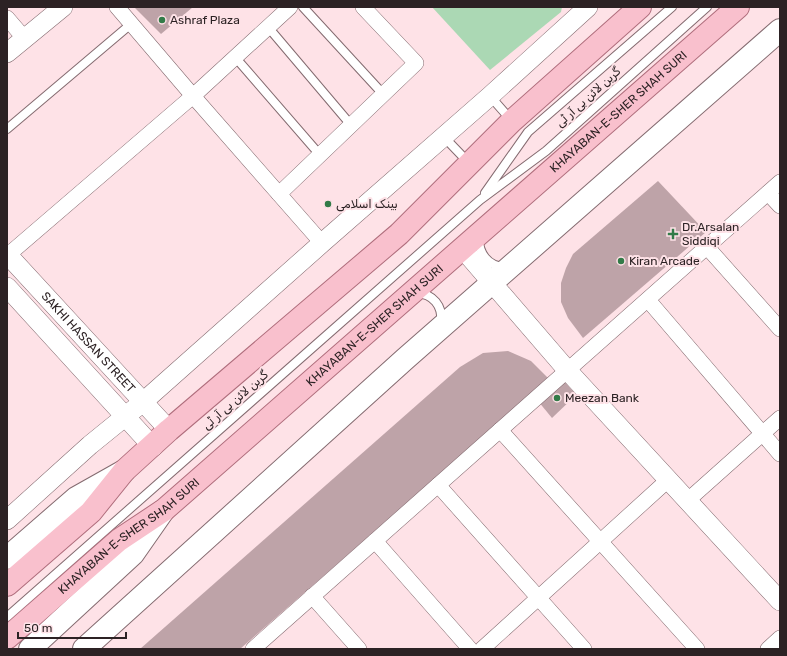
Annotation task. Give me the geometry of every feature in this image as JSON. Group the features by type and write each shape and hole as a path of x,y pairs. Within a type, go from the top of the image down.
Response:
{"main road":[{"path":"7,558 76,498 124,471 153,447 169,430 399,234 512,121 640,7"},
{"name":"KHAYABAN-E-SHER SHAH SURI","path":"7,638 119,540 164,510 738,7"},
{"path":"84,649 438,330 780,30"},
{"path":"7,585 91,512 124,471"},
{"path":"30,649 133,554 164,510"}],"street":[{"path":"7,53 63,7"},
{"path":"116,7 322,243"},
{"path":"8,255 193,96 290,7"},
{"path":"278,194 416,63 363,7"},
{"path":"7,520 90,445 143,402 444,137 588,7"},
{"path":"7,18 24,39"},
{"path":"253,649 780,182"},
{"path":"768,193 780,206"},
{"path":"462,248 568,371 780,602"},
{"path":"707,248 780,329"},
{"name":"SAKHI HASSAN STREET","path":"8,255 169,430"},
{"name":"SAKHI HASSAN STREET","path":"7,287 153,447"},
{"path":"648,300 780,454"},
{"path":"687,500 780,418"},
{"path":"500,430 697,649"},
{"path":"482,649 668,480"},
{"path":"438,485 584,649"},
{"path":"375,541 470,649"},
{"path":"312,596 359,649"},
{"path":"768,649 780,638"}],"lane":[{"path":"303,7 383,94"},
{"name":"گرین لائن بی آر ٹی","path":"480,200 528,132 672,7"},
{"name":"گرین لائن بی آر ٹی","path":"7,617 480,200 546,151 707,7"},
{"path":"7,129 131,24"},
{"path":"268,27 351,125"},
{"path":"235,57 320,154"},
{"path":"490,96 512,121"},
{"path":"444,137 469,163"},
{"path":"482,231 479,239 479,247 482,255 494,266 511,267"},
{"path":"409,295 416,293 424,294 431,297 436,302 440,308 442,316 438,330"}],"green space":[{"path":"432,7 562,7 561,12 490,70"}],"building":[{"name":"Ashraf Plaza","path":"134,7 193,7 161,34"},
{"name":"Kiran Arcade","path":"658,181 706,232 583,338 568,318 561,302 561,283 566,268 573,254"},
{"path":"508,351 531,361 549,379 240,649 140,649 460,367 483,353"},
{"name":"Meezan Bank","path":"563,380 576,395 552,418 538,401"}],"place":[{"name":"Ashraf Plaza","path":"162,20"},
{"name":"بینک اسلامی","path":"328,204"},
{"name":"Dr.Arsalan Siddiqi","path":"673,234"},
{"name":"Kiran Arcade","path":"621,261"},
{"name":"Meezan Bank","path":"557,398"}]}
